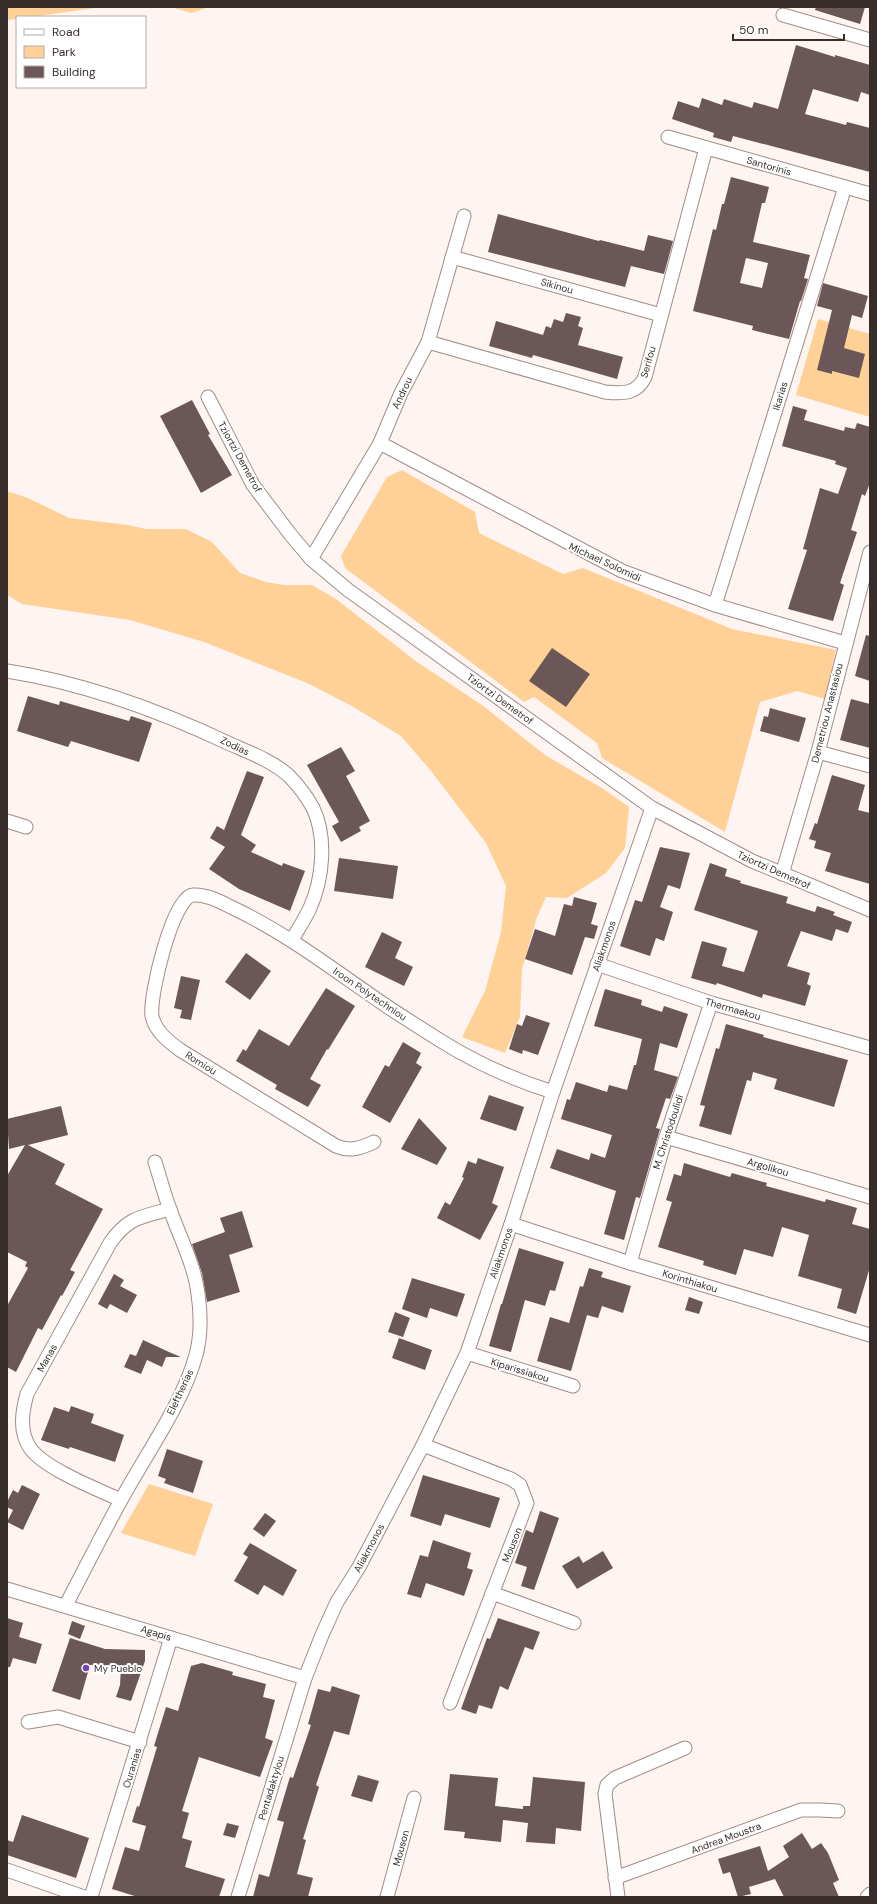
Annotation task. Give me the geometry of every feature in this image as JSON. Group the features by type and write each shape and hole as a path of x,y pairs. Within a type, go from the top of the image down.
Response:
{"street":[{"path":"783,15 870,40"},
{"name":"Santorinis","path":"668,137 870,194"},
{"name":"Serifou","path":"428,342 605,392 627,393 638,387 645,376 706,148"},
{"name":"Ikarias","path":"715,605 845,187"},
{"name":"Androu","path":"311,559 380,444 401,393 428,342 464,216"},
{"name":"Sikinou","path":"452,257 661,315"},
{"name":"Tziortzi Demetrof","path":"208,397 253,485 311,559 348,590 652,808 752,861 870,910"},
{"name":"Michael Solomidi","path":"380,444 622,571 715,605 845,643"},
{"name":"Demetriou Anastasiou","path":"782,874 818,752 845,643 870,552"},
{"name":"Zodias","path":"7,671 69,684 145,707 237,747 269,763 289,776 313,808 321,841 321,864 315,894 310,908 292,940"},
{"path":"818,752 870,766"},
{"name":"Aliakmonos","path":"305,1678 337,1602 359,1567 423,1445 467,1353 511,1224 553,1092 652,808"},
{"path":"7,821 26,827"},
{"name":"Iroon Polytechniou","path":"189,895 215,899 251,916 292,940 386,1005 468,1057 516,1080 553,1092"},
{"name":"Romiou","path":"189,895 185,898 178,910 157,974 152,1014 158,1030 180,1050 336,1146 347,1150 362,1147 374,1142"},
{"name":"Thermaekou","path":"597,964 711,1003 870,1046"},
{"name":"M. Christodoulidi","path":"630,1263 666,1137 711,1003"},
{"name":"Argolikou","path":"666,1137 870,1197"},
{"name":"Eleftherias","path":"66,1605 121,1500 186,1382 196,1355 199,1333 198,1294 193,1271 170,1209 155,1162"},
{"name":"Manas","path":"121,1500 58,1469 40,1458 30,1448 26,1438 22,1423 23,1409 27,1394 110,1243 119,1230 128,1223 142,1216 170,1209"},
{"name":"Korinthiakou","path":"511,1224 630,1263 870,1335"},
{"name":"Kiparissiakou","path":"467,1353 573,1386"},
{"name":"Mouson","path":"423,1445 511,1479 520,1485 524,1491 527,1503 525,1513 492,1593 450,1703"},
{"name":"Agapis","path":"7,1588 305,1678"},
{"path":"492,1593 574,1623"},
{"name":"Ouranias","path":"91,1897 171,1638"},
{"name":"Pentadaktylou","path":"238,1897 305,1678"},
{"path":"28,1722 58,1717 140,1742"},
{"path":"618,1897 605,1794 607,1785 616,1778 685,1748"},
{"name":"Mouson","path":"387,1897 414,1798"},
{"name":"Andrea Moustra","path":"615,1878 801,1810 838,1811"},
{"path":"7,1870 84,1897"},
{"path":"867,1897 870,1894"}],"green space":[{"path":"7,7 102,7 38,16 16,16 16,19 7,20"},
{"path":"170,7 209,7 192,13"},
{"path":"818,319 870,334 870,417 796,395"},
{"path":"402,470 475,512 479,533 563,574 583,568 732,629 836,650 825,699 797,691 760,702 725,832 602,758 597,743 534,697 524,702 345,568 341,556 387,477"},
{"path":"7,491 28,498 69,518 128,525 146,529 186,529 212,542 240,573 266,582 284,585 312,585 336,599 417,662 482,705 545,755 602,788 629,807 625,848 606,873 567,898 546,897 537,917 522,969 520,1017 505,1053 462,1037 485,991 501,932 506,886 486,843 431,771 401,736 350,705 307,683 204,642 130,620 22,604 7,595"},
{"path":"149,1484 213,1504 195,1556 121,1533"}],"building":[{"path":"816,7 865,7 860,24 815,10"},
{"path":"796,45 835,57 835,55 870,65 870,95 861,92 858,102 813,89 805,114 846,125 847,122 870,128 870,172 733,136 731,142 713,137 714,133 672,119 678,101 699,108 702,98 722,105 724,99 752,108 754,102 778,109"},
{"path":"731,177 769,187 765,203 762,203 753,242 810,255 804,278 808,279 789,339 752,330 753,326 693,311 713,229 716,230 722,204 724,204","holes":["746,258 768,263 762,288 740,283"]},
{"path":"498,214 599,241 644,251 648,235 673,241 664,274 631,266 625,287 488,252"},
{"path":"823,283 868,296 862,318 852,315 844,348 865,354 859,378 832,371 832,374 817,370 832,310 817,306"},
{"path":"566,313 581,317 578,326 583,328 578,345 623,357 617,379 533,355 532,358 489,346 496,321 543,335 546,326 551,328 554,319 563,322"},
{"path":"192,400 210,434 208,435 232,475 201,493 160,416"},
{"path":"793,406 807,410 804,420 844,431 845,427 855,429 857,423 870,427 870,483 865,496 862,494 851,530 857,532 840,583 844,585 833,621 788,609 807,550 803,549 820,488 838,494 847,468 835,464 836,461 782,446"},
{"path":"866,635 870,636 870,681 855,676"},
{"path":"552,648 590,674 566,707 529,681"},
{"path":"28,696 59,705 60,701 129,721 131,716 152,723 139,762 71,741 68,747 17,731"},
{"path":"851,699 870,704 870,748 840,740"},
{"path":"770,708 806,718 799,742 760,731 764,716 768,717"},
{"path":"341,747 355,771 346,776 370,821 359,827 361,831 341,842 332,826 339,822 307,765"},
{"path":"247,771 264,777 241,835 256,845 251,852 282,866 283,863 305,871 290,911 239,889 209,869 225,847 210,838 217,826 224,830"},
{"path":"832,775 865,785 858,810 870,813 870,884 825,871 831,853 814,848 816,841 809,839 815,823 817,824"},
{"path":"660,847 690,853 680,889 668,885 660,907 673,912 664,941 656,938 650,956 620,946 635,900 642,902"},
{"path":"339,858 398,866 393,899 334,891"},
{"path":"710,863 727,869 725,876 741,881 740,883 788,897 786,903 815,912 817,906 835,912 833,915 852,922 848,933 836,929 832,941 801,931 787,966 810,973 807,984 811,986 805,1006 763,994 762,998 717,983 716,985 691,978 702,941 727,948 722,966 744,972 758,931 694,910"},
{"path":"574,897 597,903 591,924 598,926 594,939 585,937 572,975 525,959 535,929 555,936 564,904 572,906"},
{"path":"382,932 402,942 395,958 413,967 404,986 365,967"},
{"path":"246,953 271,971 250,1000 225,982"},
{"path":"181,976 200,980 191,1020 180,1018 182,1010 174,1008"},
{"path":"326,988 355,1006 328,1050 327,1049 310,1079 321,1085 308,1107 275,1089 277,1085 236,1061 243,1049 246,1051 259,1029 289,1046"},
{"path":"605,989 642,1000 641,1005 662,1012 664,1006 688,1014 677,1048 660,1043 654,1070 678,1077 670,1099 666,1098 656,1128 660,1129 640,1198 636,1197 624,1240 604,1234 616,1191 550,1168 557,1149 589,1160 591,1153 605,1158 612,1135 561,1119 567,1099 570,1100 576,1082 607,1092 609,1085 627,1090 634,1065 636,1065 642,1039 594,1026"},
{"path":"526,1015 550,1023 538,1055 523,1050 522,1054 509,1049 517,1024 522,1026"},
{"path":"726,1024 764,1035 763,1037 848,1060 834,1107 774,1089 777,1079 753,1072 751,1081 747,1080 731,1135 699,1126 705,1106 700,1105 716,1048 719,1049"},
{"path":"403,1042 421,1053 416,1063 422,1067 390,1123 362,1107 385,1065 389,1067"},
{"path":"489,1095 524,1107 516,1131 480,1119"},
{"path":"61,1106 68,1135 28,1145 65,1164 55,1184 103,1209 70,1270 75,1272 42,1330 38,1328 16,1372 7,1367 7,1306 28,1268 25,1266 27,1262 7,1252 7,1176 25,1145 9,1149 7,1119"},
{"path":"419,1118 447,1148 437,1165 401,1149"},
{"path":"478,1158 504,1167 492,1203 498,1206 480,1240 437,1218 445,1202 450,1205 464,1178 462,1177 468,1161 476,1164"},
{"path":"684,1163 730,1177 732,1173 767,1183 766,1186 825,1202 826,1199 857,1208 852,1224 870,1229 870,1267 856,1314 837,1308 842,1289 798,1276 809,1235 782,1227 773,1257 744,1249 736,1275 703,1265 704,1261 658,1247 672,1202 666,1200 674,1174 681,1176"},
{"path":"242,1211 253,1247 229,1255 240,1292 207,1302 202,1273 192,1244 225,1232 220,1218"},
{"path":"519,1248 564,1262 555,1291 550,1290 545,1306 525,1300 511,1352 489,1346"},
{"path":"589,1268 603,1272 601,1277 631,1286 623,1313 602,1306 598,1318 587,1315 571,1371 537,1361 550,1317 569,1323 580,1286 583,1287"},
{"path":"114,1274 124,1280 120,1286 137,1295 127,1313 110,1304 107,1309 98,1304"},
{"path":"412,1278 465,1294 457,1317 430,1308 427,1318 402,1309"},
{"path":"689,1297 703,1302 699,1314 685,1310"},
{"path":"395,1312 410,1318 403,1337 388,1332"},
{"path":"399,1338 432,1350 425,1370 392,1358"},
{"path":"143,1340 181,1357 166,1357 162,1367 147,1360 141,1374 124,1367 130,1354 136,1356"},
{"path":"71,1406 94,1414 91,1423 124,1435 115,1462 70,1447 69,1449 41,1440 54,1407 69,1412"},
{"path":"167,1449 203,1461 193,1493 164,1483 166,1479 158,1476"},
{"path":"423,1475 500,1498 490,1528 445,1514 441,1526 410,1516"},
{"path":"22,1485 40,1494 23,1530 7,1522 13,1510 7,1507 7,1502 13,1490 18,1493"},
{"path":"540,1511 559,1518 534,1590 521,1586 527,1567 515,1563 526,1530 533,1533"},
{"path":"265,1513 276,1521 264,1537 253,1529"},
{"path":"433,1540 471,1553 467,1568 473,1570 464,1596 426,1583 421,1598 407,1594 420,1555 428,1557"},
{"path":"250,1543 297,1570 283,1596 264,1585 258,1595 234,1581 248,1557 243,1554"},
{"path":"603,1551 613,1568 577,1589 562,1566 579,1556 583,1563"},
{"path":"7,1618 23,1623 19,1637 42,1644 36,1664 13,1658 10,1667 7,1667"},
{"path":"498,1618 540,1632 533,1650 525,1647 508,1690 500,1686 492,1709 479,1705 476,1714 461,1709 487,1638 490,1639"},
{"path":"72,1621 85,1626 80,1639 68,1634"},
{"path":"70,1638 105,1649 145,1650 145,1661 131,1701 116,1697 120,1685 121,1666 90,1665 80,1700 52,1691"},
{"path":"202,1663 233,1672 232,1675 266,1684 263,1697 275,1700 265,1738 273,1741 260,1777 199,1757 182,1811 189,1813 182,1838 192,1841 185,1867 225,1879 219,1897 138,1897 112,1889 125,1847 139,1851 146,1826 132,1822 137,1806 139,1807 157,1747 154,1746 166,1707 178,1711 191,1666"},
{"path":"332,1686 360,1695 349,1735 334,1731 316,1785 319,1787 303,1839 306,1840 297,1874 313,1878 308,1897 253,1897 259,1874 269,1877 284,1822 277,1820 290,1777 293,1778 311,1725 308,1724 318,1689 330,1692"},
{"path":"450,1774 498,1778 495,1806 523,1809 523,1806 530,1806 533,1777 585,1782 581,1831 556,1828 555,1844 526,1842 528,1823 503,1820 501,1842 464,1838 465,1832 444,1830"},
{"path":"358,1775 379,1781 372,1802 351,1796"},
{"path":"22,1815 89,1838 76,1878 7,1855 7,1840 13,1842"},
{"path":"227,1823 239,1826 235,1838 223,1835"},
{"path":"802,1833 812,1849 821,1843 828,1853 839,1880 833,1883 839,1897 784,1897 775,1879 749,1887 751,1894 738,1897 730,1872 723,1874 718,1859 760,1846 768,1871 789,1857 783,1846"}],"place":[{"name":"My Pueblo","path":"86,1668"}]}
